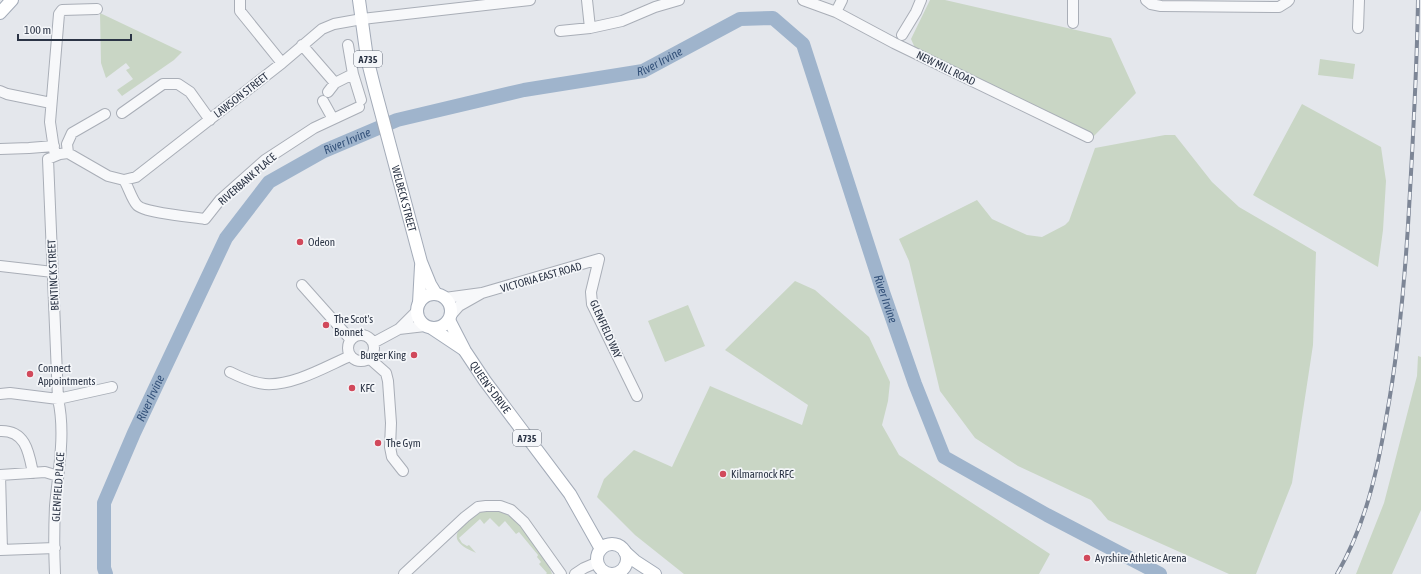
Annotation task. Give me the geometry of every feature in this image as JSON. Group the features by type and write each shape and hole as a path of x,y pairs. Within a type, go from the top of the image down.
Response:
{"main road":[{"path":"0,13 12,0"},
{"name":"A735","path":"359,0 362,19"},
{"name":"WELBECK STREET","path":"362,19 368,58 421,262 430,284 440,296"},
{"name":"WELBECK STREET","path":"418,307 421,262"},
{"path":"418,307 426,296 440,296"},
{"name":"A735","path":"440,296 450,305 450,317"},
{"name":"A735","path":"418,307 420,322 429,327"},
{"path":"429,327 442,327 450,317"},
{"name":"QUEEN'S DRIVE","path":"450,317 465,351 570,494 601,549"},
{"name":"QUEEN'S DRIVE","path":"429,327 465,351"},
{"name":"QUEEN'S DRIVE","path":"586,521 614,544"},
{"path":"614,544 609,544 601,549 598,562 602,569 609,573 627,570 650,574"},
{"name":"A735","path":"614,544 618,545 635,561 655,574"},
{"path":"615,573 626,565 627,556 625,552"}],"street":[{"path":"240,0 240,11 282,63"},
{"path":"362,19 530,0"},
{"path":"587,0 590,28"},
{"path":"560,31 590,28 622,21 655,7 678,0"},
{"name":"NEW MILL ROAD","path":"803,0 836,12 886,39 1088,137"},
{"path":"836,12 842,0"},
{"path":"902,35 916,12 921,0"},
{"path":"1073,0 1073,23"},
{"path":"1146,0 1151,4 1161,6 1279,7 1289,0"},
{"path":"1358,28 1359,0"},
{"path":"54,151 50,122 59,14 61,6 97,9"},
{"name":"LAWSON STREET","path":"124,180 136,177 282,63 322,29 334,24 362,19"},
{"path":"302,45 335,83"},
{"path":"328,92 335,83 353,74 348,45"},
{"name":"RIVERBANK PLACE","path":"124,180 137,205 141,208 156,212 205,219 220,200 264,160 314,128 360,104 353,74"},
{"path":"122,113 163,84 178,84 190,92 210,120"},
{"path":"0,91 6,94 52,103"},
{"path":"323,102 333,119"},
{"path":"68,153 67,144 72,133 105,114"},
{"path":"0,149 29,148 68,153 108,176 124,180"},
{"name":"BENTINCK STREET","path":"54,151 48,159 58,399"},
{"name":"VICTORIA EAST ROAD","path":"440,296 482,293 599,260"},
{"name":"GLENFIELD WAY","path":"599,260 590,292 592,304 637,396"},
{"path":"0,266 53,272"},
{"path":"302,285 351,340"},
{"name":"VICTORIA EAST ROAD","path":"450,317 460,306 482,293"},
{"path":"373,343 399,329 418,307"},
{"path":"399,329 429,327"},
{"path":"363,336 370,339 373,343 374,351 369,358 357,361 350,356 348,347 351,340 355,337 363,336"},
{"path":"230,372 243,378 265,384 285,382 299,378 350,356"},
{"path":"369,358 386,373 388,381 390,447 392,457 403,471"},
{"path":"0,394 10,393 58,399 112,387"},
{"name":"GLENFIELD PLACE","path":"55,574 55,509 61,413 58,399"},
{"path":"0,431 8,431 19,436 28,450 33,473"},
{"path":"55,548 1,550 0,475 45,472 58,476"},
{"path":"404,574 465,517 478,507 500,506 511,510 524,522 561,574"},
{"path":"575,574 598,562"}],"green space":[{"path":"930,0 945,0 1111,38 1136,93 1093,137 915,48 911,39"},
{"path":"100,13 182,52 174,60 122,96 117,90 133,79 126,70 130,68 126,63 106,78 101,63"},
{"path":"1320,59 1355,64 1353,79 1318,75"},
{"path":"1302,104 1381,147 1386,181 1383,230 1378,267 1253,195"},
{"path":"1165,135 1175,135 1212,182 1239,207 1316,252 1313,345 1292,483 1256,574 1229,574 1108,520 1091,500 1018,466 975,438 940,391 909,261 899,239 977,200 992,219 1027,235 1042,237 1065,225 1069,221 1095,148"},
{"path":"795,281 815,290 869,337 890,382 888,401 882,425 899,455 1050,554 1039,574 684,574 635,535 597,497 604,479 634,450 672,467 710,386 802,425 808,405 725,350"},
{"path":"688,305 705,346 665,362 648,321"},
{"path":"1418,356 1421,357 1421,510 1392,574 1356,574 1384,503 1417,376"},
{"path":"497,510 505,513 521,525 542,555 552,574 546,574 547,573 539,564 541,562 537,557 538,555 519,532 516,534 505,521 499,527 490,518 484,524 480,519 459,538 462,543 467,546 469,545 476,553 466,548 458,541 458,532 470,518 480,512"}],"waterway":[{"name":"River Irvine","path":"106,574 104,568 104,503 134,433 226,238 269,182 324,151 397,120 524,90 643,71 740,19 773,18 803,44 883,292 915,384 944,457 1047,515 1160,574"}],"railway":[{"path":"1337,574 1347,556 1369,499 1391,393 1395,366 1401,314 1407,235 1415,104 1418,0"}],"place":[{"name":"Odeon","path":"300,242"},
{"name":"The Scot's Bonnet","path":"326,325"},
{"name":"Burger King","path":"414,355"},
{"name":"Connect Appointments","path":"30,374"},
{"name":"KFC","path":"352,388"},
{"name":"The Gym","path":"378,443"},
{"name":"Kilmarnock RFC","path":"723,474"},
{"name":"Ayrshire Athletic Arena","path":"1087,558"}]}
